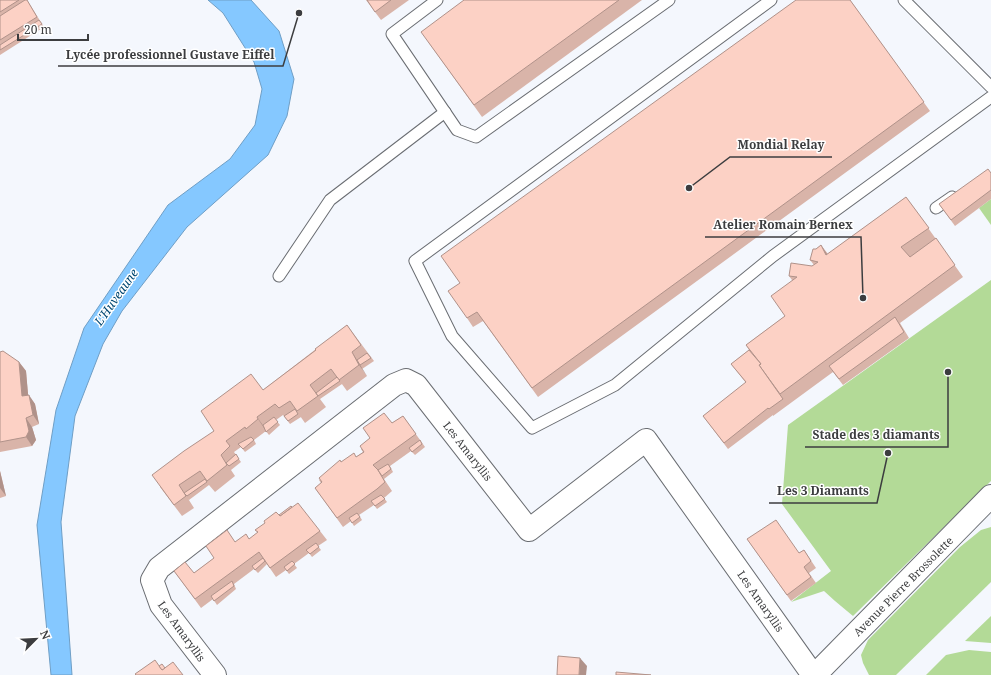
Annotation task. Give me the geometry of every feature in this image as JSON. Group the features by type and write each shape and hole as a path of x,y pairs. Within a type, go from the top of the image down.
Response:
{"street":[{"name":"Les Amaryllis","path":"215,675 161,605 152,580 159,568 394,385 406,380 416,385 528,530 646,440 814,675"},
{"name":"Avenue Pierre Brossolette","path":"814,675 991,496"}],"lane":[{"path":"437,0 392,34 457,130 476,137 669,0"},
{"path":"771,0 415,261 452,336 532,428 615,385 773,256 991,97"},
{"path":"904,0 991,87"},
{"path":"279,276 330,200 445,112"},
{"path":"936,208 960,190"}],"green space":[{"path":"991,199 991,225 979,208"},
{"path":"991,280 991,481 853,616 824,591 791,602 831,571 782,504 788,425"},
{"path":"991,527 991,582 896,675 869,675 861,655 868,640 960,547 981,530"},
{"path":"991,616 991,643 965,641"},
{"path":"969,650 991,652 991,675 926,675 946,655"}],"water":[{"name":"L'Huveaune","path":"208,0 251,0 279,31 294,79 287,116 268,155 187,227 122,311 103,344 75,416 61,522 72,675 51,675 37,525 56,410 84,328 168,205 230,159 255,125 262,89 254,62 223,13"}],"building":[{"path":"0,0 19,0 0,12"},
{"path":"27,0 37,17 0,40 0,16"},
{"path":"367,0 391,0 375,12"},
{"path":"464,0 619,0 474,105 421,32"},
{"path":"796,0 850,0 924,102 532,388 477,312 467,318 448,291 460,283 441,256"},
{"path":"39,20 42,24 0,50 0,45"},
{"path":"988,169 991,173 991,190 951,220 939,204"},
{"path":"906,197 929,228 901,247 910,257 936,238 955,265 780,394 759,365 761,364 746,345 785,316 771,296 797,277 789,276 791,263 812,266 818,262 810,260 813,249 816,249 821,245 826,255"},
{"path":"895,317 904,332 839,379 829,366"},
{"path":"347,325 361,345 352,352 359,365 339,380 331,369 310,385 318,396 297,411 290,401 279,408 275,404 257,417 258,419 246,429 245,427 226,441 230,446 221,455 227,465 207,481 200,471 179,485 186,496 174,505 152,475 214,431 201,411 251,374 263,390"},
{"path":"749,350 761,364 759,365 783,399 769,409 768,408 724,443 703,416 746,382 731,364"},
{"path":"3,351 19,362 22,396 29,395 33,415 26,418 29,431 26,437 0,442 0,352"},
{"path":"367,353 371,358 360,365 357,360"},
{"path":"337,377 340,381 318,396 316,393"},
{"path":"295,409 298,414 288,421 284,416"},
{"path":"384,413 392,423 403,416 416,434 373,465 378,470 385,482 337,518 315,488 322,482 319,478 340,460 341,462 354,453 356,457 364,452 360,446 370,438 363,428"},
{"path":"274,417 278,422 266,432 263,425"},
{"path":"251,437 254,440 243,449 238,444"},
{"path":"420,440 422,444 412,452 409,448"},
{"path":"236,454 239,459 229,466 226,463"},
{"path":"388,464 391,469 382,476 378,470"},
{"path":"205,479 207,482 187,496 184,493"},
{"path":"381,495 385,499 375,506 371,501"},
{"path":"298,503 320,531 270,568 259,552 195,599 174,571 185,562 194,573 214,558 206,546 227,530 235,542 246,534 249,539 258,532 255,530 265,523 264,521 276,512 280,516"},
{"path":"291,506 292,507 280,516 279,515"},
{"path":"357,513 360,517 352,523 349,518"},
{"path":"776,520 799,553 804,550 811,561 804,567 811,577 787,595 747,539"},
{"path":"316,543 319,547 310,554 306,550"},
{"path":"263,558 265,561 255,570 252,566"},
{"path":"292,561 295,564 287,571 284,567"},
{"path":"232,581 234,586 214,601 211,596"},
{"path":"558,656 580,658 579,675 557,675"},
{"path":"155,660 162,670 173,662 183,675 135,674"},
{"path":"162,664 165,668 162,670 159,666"},
{"path":"616,672 651,675 616,675"}],"place":[{"name":"Lycée professionnel Gustave Eiffel","path":"299,13"},
{"name":"Mondial Relay","path":"689,188"},
{"name":"Atelier Romain Bernex","path":"863,298"},
{"name":"Stade des 3 diamants","path":"948,372"},
{"name":"Les 3 Diamants","path":"888,453"}]}
